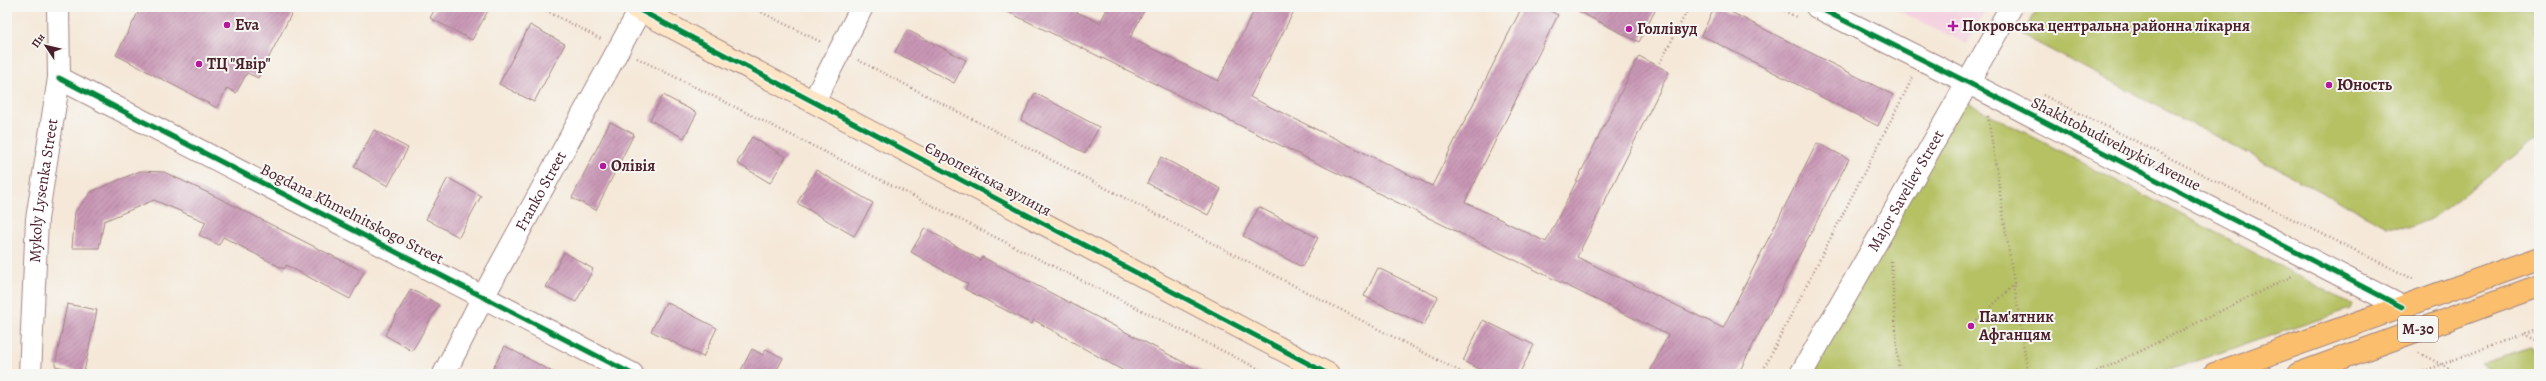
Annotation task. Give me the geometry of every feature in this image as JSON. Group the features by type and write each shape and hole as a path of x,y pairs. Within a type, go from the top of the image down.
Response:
{"highway":[{"name":"М-30","path":"2214,374 2539,258"},
{"name":"М-30","path":"2298,374 2539,286"}],"street":[{"name":"Mykoly Lysenka Street","path":"30,374 37,219 59,78 58,7"},
{"path":"814,101 862,7"},
{"name":"Shakhtobudivelnykiv Avenue","path":"1817,7 1967,82 2402,307"},
{"name":"Major Saveliev Street","path":"1801,374 2010,7"},
{"name":"Franko Street","path":"444,374 483,297 619,48 637,8"},
{"name":"Європейська вулиця","path":"637,8 1328,374"},
{"name":"Bogdana Khmelnitskogo Street","path":"59,78 632,374"}],"path":[{"path":"539,7 1269,374"},
{"path":"751,7 886,73 1465,374"},
{"path":"1660,63 1690,7"},
{"path":"1761,374 1913,76"},
{"path":"2036,92 2421,282"},
{"path":"1988,114 2016,284 2028,374"},
{"path":"1890,255 1899,374"},
{"path":"2093,374 2296,274"},
{"path":"1971,326 2016,284"},
{"path":"2416,374 2539,328"},
{"path":"2523,333 2539,341"},
{"path":"2392,339 2460,374"}],"shaded area":[{"name":"Покровська центральна районна лікарня","path":"1891,7 1988,7 1967,44"}],"green space":[{"name":"Юность","path":"2038,7 2536,7 2539,9 2539,136 2433,218 2410,227 2387,226 2022,35"},
{"path":"1959,98 2352,304 2350,309 2157,374 1803,374"},
{"path":"2530,347 2539,352 2539,374 2497,374 2481,363"}],"building":[{"name":"ТЦ \"Явір\"","path":"141,7 295,7 258,78 247,73 236,93 227,88 217,108 116,55"},
{"path":"436,7 490,7 472,40 430,18"},
{"path":"998,7 1066,7 1100,23 1108,7 1146,7 1130,38 1218,81 1256,7 1296,7 1250,97 1432,186 1522,7 1542,7 1558,15 1465,202 1546,242 1639,56 1669,72 1577,257 1723,328 1817,143 1849,159 1738,374 1649,374 1668,335"},
{"name":"Голлівуд","path":"1570,7 1657,7 1639,42"},
{"path":"1715,7 1721,7 1893,95 1878,126 1701,35"},
{"path":"530,25 565,44 534,102 499,84"},
{"path":"907,30 966,60 954,83 895,52"},
{"path":"1035,93 1099,127 1085,153 1021,120"},
{"path":"663,95 697,113 684,138 650,120"},
{"name":"Олівія","path":"610,122 634,134 596,210 572,198"},
{"path":"374,130 408,148 388,186 354,167"},
{"path":"752,137 786,157 770,183 737,163"},
{"path":"1161,157 1221,189 1208,215 1147,183"},
{"path":"816,170 873,203 854,236 797,203"},
{"path":"140,171 164,172 219,198 364,272 350,299 286,265 284,269 223,237 219,245 199,235 206,222 154,200 104,221 99,248 72,248 75,212 91,192"},
{"path":"448,178 481,196 459,237 426,219"},
{"path":"1259,207 1318,238 1302,267 1243,236"},
{"path":"925,228 980,260 982,257 1206,374 1129,374 1034,320 1032,324 965,289 968,284 911,252"},
{"path":"564,252 593,269 576,302 546,287"},
{"path":"1378,268 1438,297 1424,325 1364,296"},
{"path":"411,289 439,305 412,351 385,335"},
{"path":"666,302 717,328 703,357 651,331"},
{"path":"67,304 97,310 84,372 55,366"},
{"path":"1483,320 1534,345 1519,374 1490,374 1463,361"},
{"path":"505,346 556,374 490,374"},
{"path":"752,349 763,355 766,349 783,358 775,374 739,374"}],"cycle path":[{"path":"634,7 1328,374"},
{"path":"1817,7 1967,82 2402,307"},
{"path":"59,78 632,374"}],"place":[{"name":"Eva","path":"227,25"},
{"name":"Покровська центральна районна лікарня","path":"1953,26"},
{"name":"Голлівуд","path":"1629,29"},
{"name":"ТЦ \"Явір\"","path":"199,64"},
{"name":"Юность","path":"2329,85"},
{"name":"Олівія","path":"603,166"},
{"name":"Пам'ятник Афганцям","path":"1971,326"}]}
